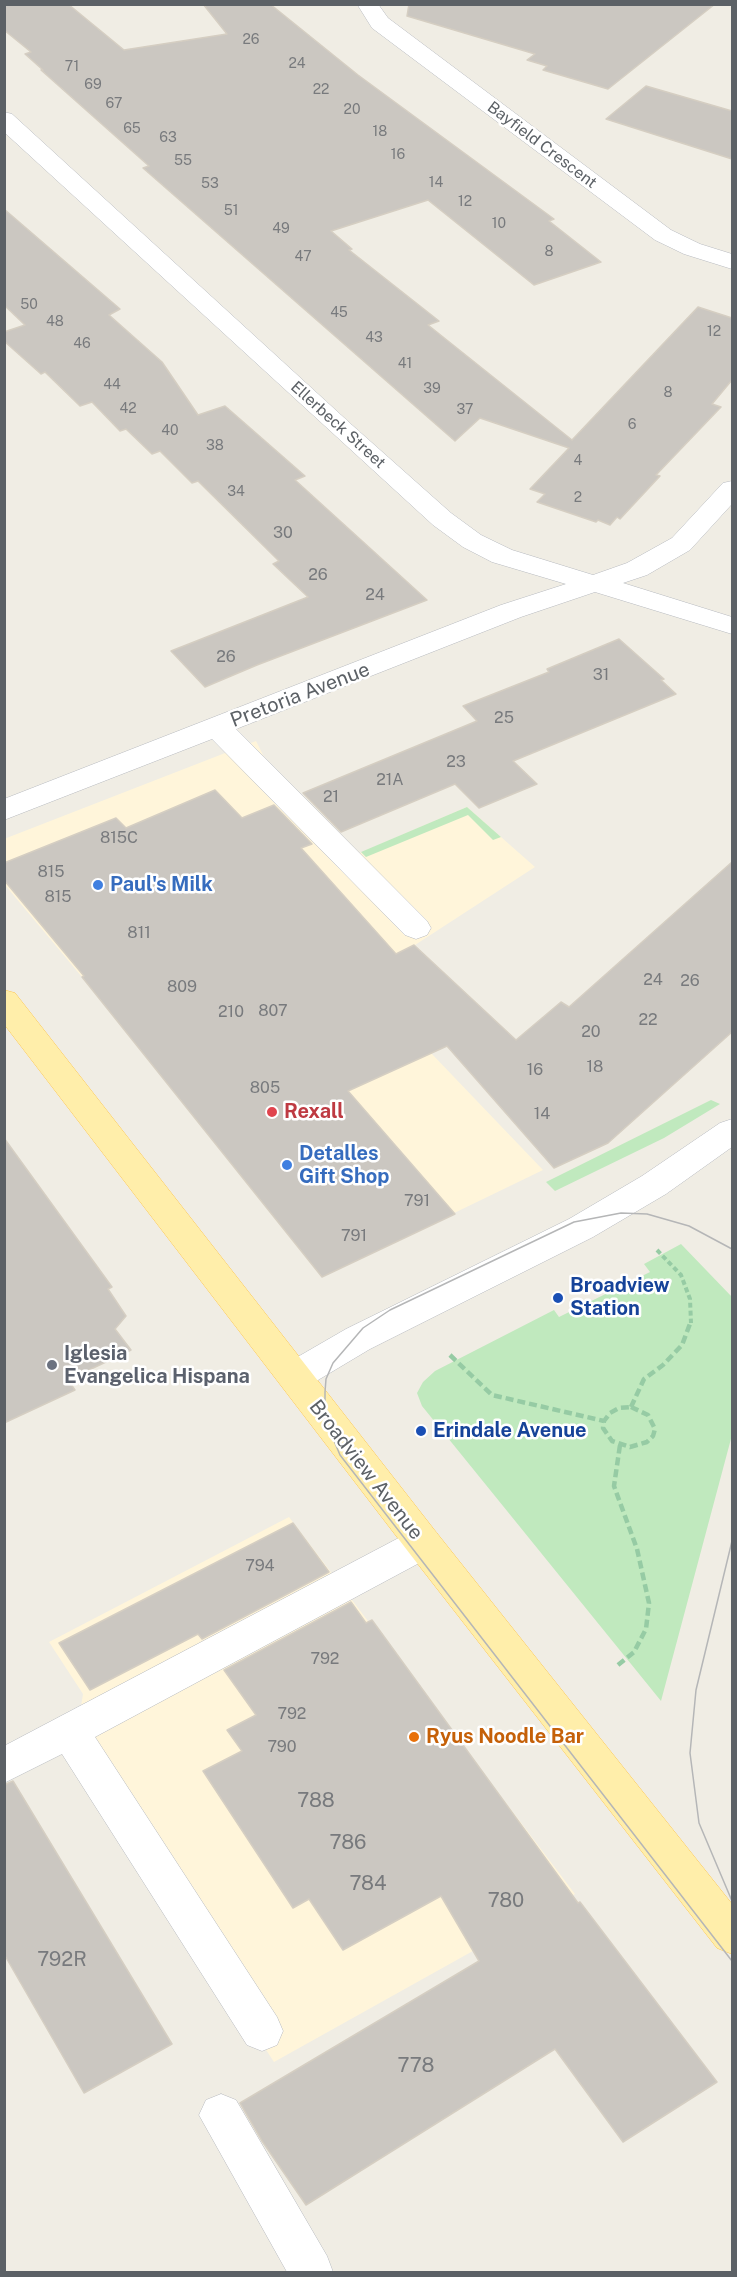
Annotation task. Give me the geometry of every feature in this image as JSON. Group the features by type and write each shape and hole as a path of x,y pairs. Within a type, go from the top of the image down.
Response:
{"main road":[{"name":"Broadview Avenue","path":"4,1000 423,1543 732,1935"}],"street":[{"name":"Bayfield Crescent","path":"367,4 380,23 663,235 692,249 732,262"},
{"name":"Ellerbeck Street","path":"4,119 442,519 472,541 502,556 732,626"},
{"name":"Pretoria Avenue","path":"4,810 511,611 637,569 681,543 732,489"},
{"path":"217,727 416,928"},
{"path":"295,1376 367,1335 581,1228 654,1185 732,1131"},
{"path":"4,1766 423,1543"},
{"path":"69,1731 262,2031"},
{"path":"221,2115 311,2272"}],"path":[{"path":"631,1407 644,1380 663,1365 682,1345 691,1324 690,1299 681,1275 657,1250"},
{"path":"450,1355 492,1395 604,1421"},
{"path":"631,1407 640,1409 653,1420 655,1429 653,1436 639,1446 620,1445 607,1435 603,1428 604,1421 610,1413 620,1408 631,1407"},
{"path":"618,1665 634,1652 646,1629 649,1603 637,1549 614,1486 620,1445"}],"shaded area":[{"path":"256,741 266,761 355,855 467,807 535,867 415,945 431,1053 543,1170 322,1277 82,977 5,885 4,839"},
{"path":"289,1517 575,1894 274,2062 73,1755 83,1694 49,1642"}],"green space":[{"path":"467,807 501,837 493,840 468,815 366,857 361,852"},
{"path":"711,1100 720,1104 664,1138 555,1191 546,1182"},
{"path":"681,1244 732,1297 732,1435 661,1701 422,1406 417,1393 423,1382 435,1371 554,1310 559,1317 650,1272 644,1264"}],"building":[{"path":"4,4 68,4 124,50 227,34 203,4 270,4 358,75 554,219 549,221 601,262 534,285 428,200 331,231 352,249 349,250 439,321 428,325 572,440 698,307 732,318 732,380 712,404 721,407 656,475 660,476 620,519 617,517 610,525 537,502 545,494 530,489 569,448 480,418 455,441 143,168 149,166 41,70 43,70 25,54 31,52 4,30"},
{"path":"409,4 715,4 608,89 543,70 547,66 527,60 535,54 407,16"},
{"path":"646,86 732,111 732,159 606,119"},
{"path":"4,209 120,309 109,315 162,362 198,415 225,406 305,476 295,480 427,600 205,687 171,651 308,597 273,564 279,561 198,481 192,483 160,451 152,454 126,429 120,431 92,402 80,406 45,372 41,374 4,341 4,332 25,325 4,305"},
{"path":"619,639 664,679 661,680 676,694 513,761 537,784 479,808 455,784 341,832 303,793 477,721 463,706 549,672 547,669"},
{"path":"215,790 242,818 274,805 312,844 301,848 396,954 414,945 516,1040 561,1002 569,1007 732,862 732,1032 608,1143 554,1168 447,1046 348,1091 455,1214 322,1277 82,977 84,976 4,880 4,863 116,818 126,828"},
{"path":"4,1138 112,1287 108,1289 126,1316 115,1329 131,1350 68,1380 75,1390 4,1423"},
{"path":"293,1523 329,1572 202,1639 198,1634 90,1690 59,1643"},
{"path":"351,1602 366,1623 372,1620 578,1903 580,1902 717,2082 623,2142 555,2049 306,2205 262,2141 240,2103 479,1961 441,1896 343,1950 309,1899 293,1908 203,1771 242,1751 227,1730 256,1715 224,1670"},
{"path":"13,1781 172,2044 84,2093 4,1954 4,1785"}],"tram line":[{"path":"732,1249 689,1226 647,1214 621,1213 574,1222 390,1310 363,1328 333,1363 326,1379 325,1392 325,1419 340,1455 732,1961"},
{"path":"732,1541 696,1690 690,1753 699,1823 732,1901"}],"place":[{"name":"Paul's Milk","path":"98,885"},
{"name":"Rexall","path":"272,1112"},
{"name":"Detalles Gift Shop","path":"287,1165"},
{"name":"Broadview Station","path":"558,1298"},
{"name":"Iglesia Evangelica Hispana","path":"52,1365"},
{"name":"Erindale Avenue","path":"421,1431"},
{"name":"Ryus Noodle Bar","path":"414,1737"}]}
